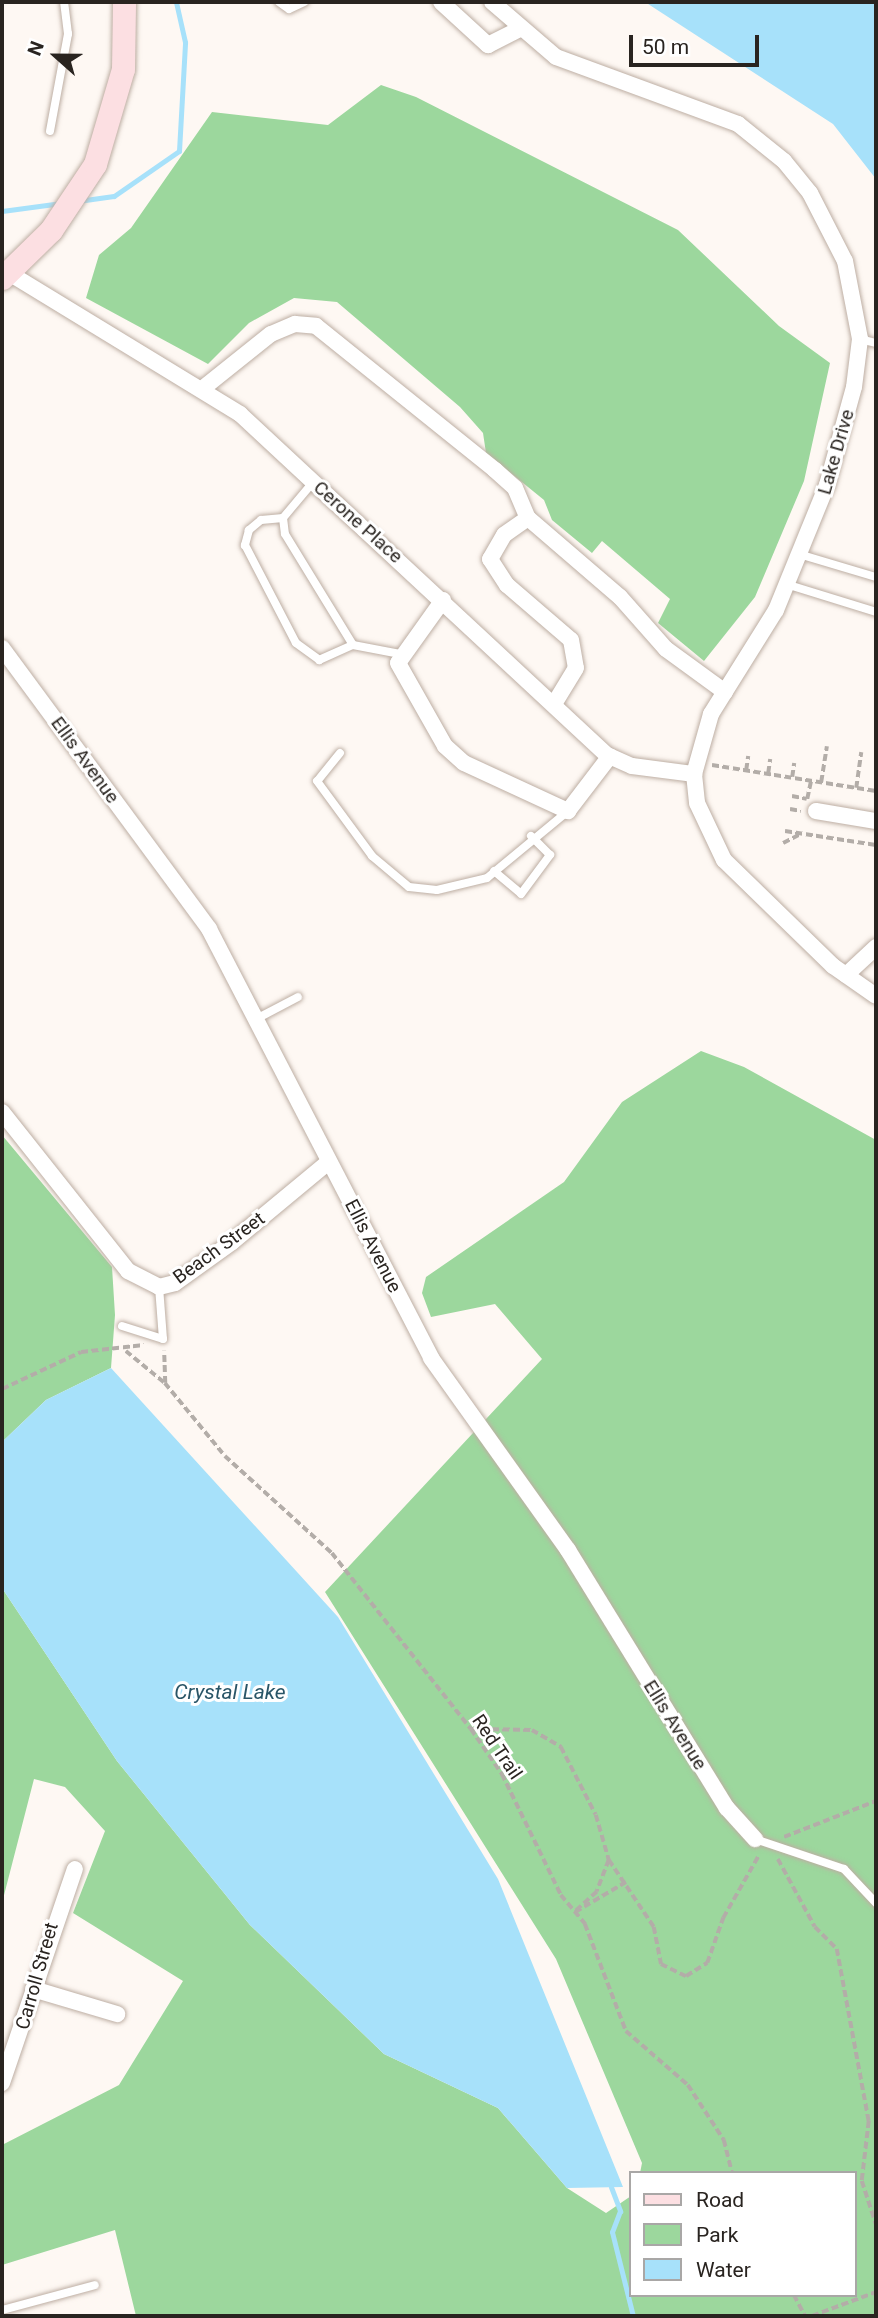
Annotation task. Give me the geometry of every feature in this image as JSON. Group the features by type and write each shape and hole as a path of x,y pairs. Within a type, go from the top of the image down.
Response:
{"street":[{"path":"5,275 51,230 92,169 124,69 124,2"},
{"path":"441,2 488,45 517,30"},
{"name":"Lake Drive","path":"492,2 517,30 556,57 704,107 784,161 815,202 845,261 860,339 854,387 802,555 789,585 724,692 699,745 698,803 724,860 846,975 876,996"},
{"name":"Cerone Place","path":"5,275 202,389 240,414 610,757"},
{"path":"202,389 271,334 295,324 316,326 505,479 528,517 620,597 666,649 724,692"},
{"path":"528,517 504,535 490,559 497,575 574,646 576,668 554,704"},
{"path":"443,600 400,654 400,673 445,746 464,763 568,811 610,757 700,769"},
{"name":"Ellis Avenue","path":"2,648 209,929 258,1018 327,1163 431,1358 568,1550 727,1808 764,1844"},
{"path":"809,807 876,821"},
{"path":"846,975 876,947"},
{"name":"Beach Street","path":"2,1112 128,1271 159,1287 175,1283 232,1242 327,1163"},
{"name":"Carroll Street","path":"2,2083 75,1869"},
{"path":"33,1989 117,2014"}],"lane":[{"path":"50,131 68,34 64,2"},
{"path":"279,2 289,9 304,2"},
{"path":"860,339 876,343"},
{"path":"314,481 283,519 285,534 354,645"},
{"path":"283,519 261,520 249,530 245,545 296,643 319,660 354,645 400,654"},
{"path":"802,555 876,577"},
{"path":"789,585 876,612"},
{"path":"340,754 317,781 393,879 437,890 494,871 531,836 568,811"},
{"path":"494,871 521,894 550,855 531,836"},
{"path":"258,1018 298,997"},
{"path":"122,1326 163,1339 159,1287"},
{"path":"764,1844 845,1869 876,1903"},
{"path":"2,2310 94,2286"}],"path":[{"path":"821,782 827,746"},
{"path":"856,788 862,752"},
{"path":"746,770 748,756"},
{"path":"768,773 770,760"},
{"path":"792,777 794,763"},
{"path":"700,769 746,770 876,791"},
{"path":"792,796 809,807"},
{"path":"790,808 809,807"},
{"path":"785,831 876,845"},
{"path":"783,843 801,834"},
{"path":"2,1389 81,1352 126,1351 163,1339 165,1382"},
{"name":"Red Trail","path":"126,1351 165,1382 225,1456 332,1553 471,1729 575,1912 626,2031 688,2085 724,2140 732,2171"},
{"path":"471,1729 532,1730 561,1747 596,1815 609,1860 654,1927 661,1964 686,1976 707,1962 723,1918 764,1844 876,1801"},
{"path":"764,1844 815,1927 837,1949 869,2121 862,2181 876,2224"},
{"path":"575,1912 597,1892 609,1860"},
{"path":"575,1912 626,1882"},
{"path":"812,2316 876,2292"},
{"path":"795,2297 805,2316"}],"green space":[{"path":"381,85 416,97 678,230 779,326 830,363 804,481 755,597 704,661 658,623 670,599 602,541 592,553 552,520 544,500 486,453 483,433 460,407 337,302 294,298 249,323 208,364 86,298 99,255 131,228 212,112 328,125"},
{"path":"701,1051 744,1067 876,1140 876,2316 136,2316 115,2230 2,2265 2,2145 119,2085 183,1981 73,1913 105,1831 65,1787 34,1779 2,1903 2,1588 117,1761 250,1925 384,2054 498,2108 567,2188 606,2213 630,2197 630,2297 857,2297 857,2171 640,2171 642,2163 556,1959 325,1592 542,1359 495,1304 431,1317 422,1293 426,1277 564,1182 622,1102"},
{"path":"2,1135 112,1267 115,1315 111,1368 46,1400 2,1442"}],"water":[{"path":"645,2 876,2 876,179 833,124"},
{"name":"Crystal Lake","path":"111,1368 338,1617 498,1879 623,2187 567,2188 498,2108 384,2054 250,1925 117,1761 2,1588 2,1442 46,1400"}],"waterway":[{"path":"78,201 114,196 179,151 185,42 176,2"},
{"path":"2,211 61,203"},
{"path":"611,2187 620,2211 612,2232 633,2316"}]}
